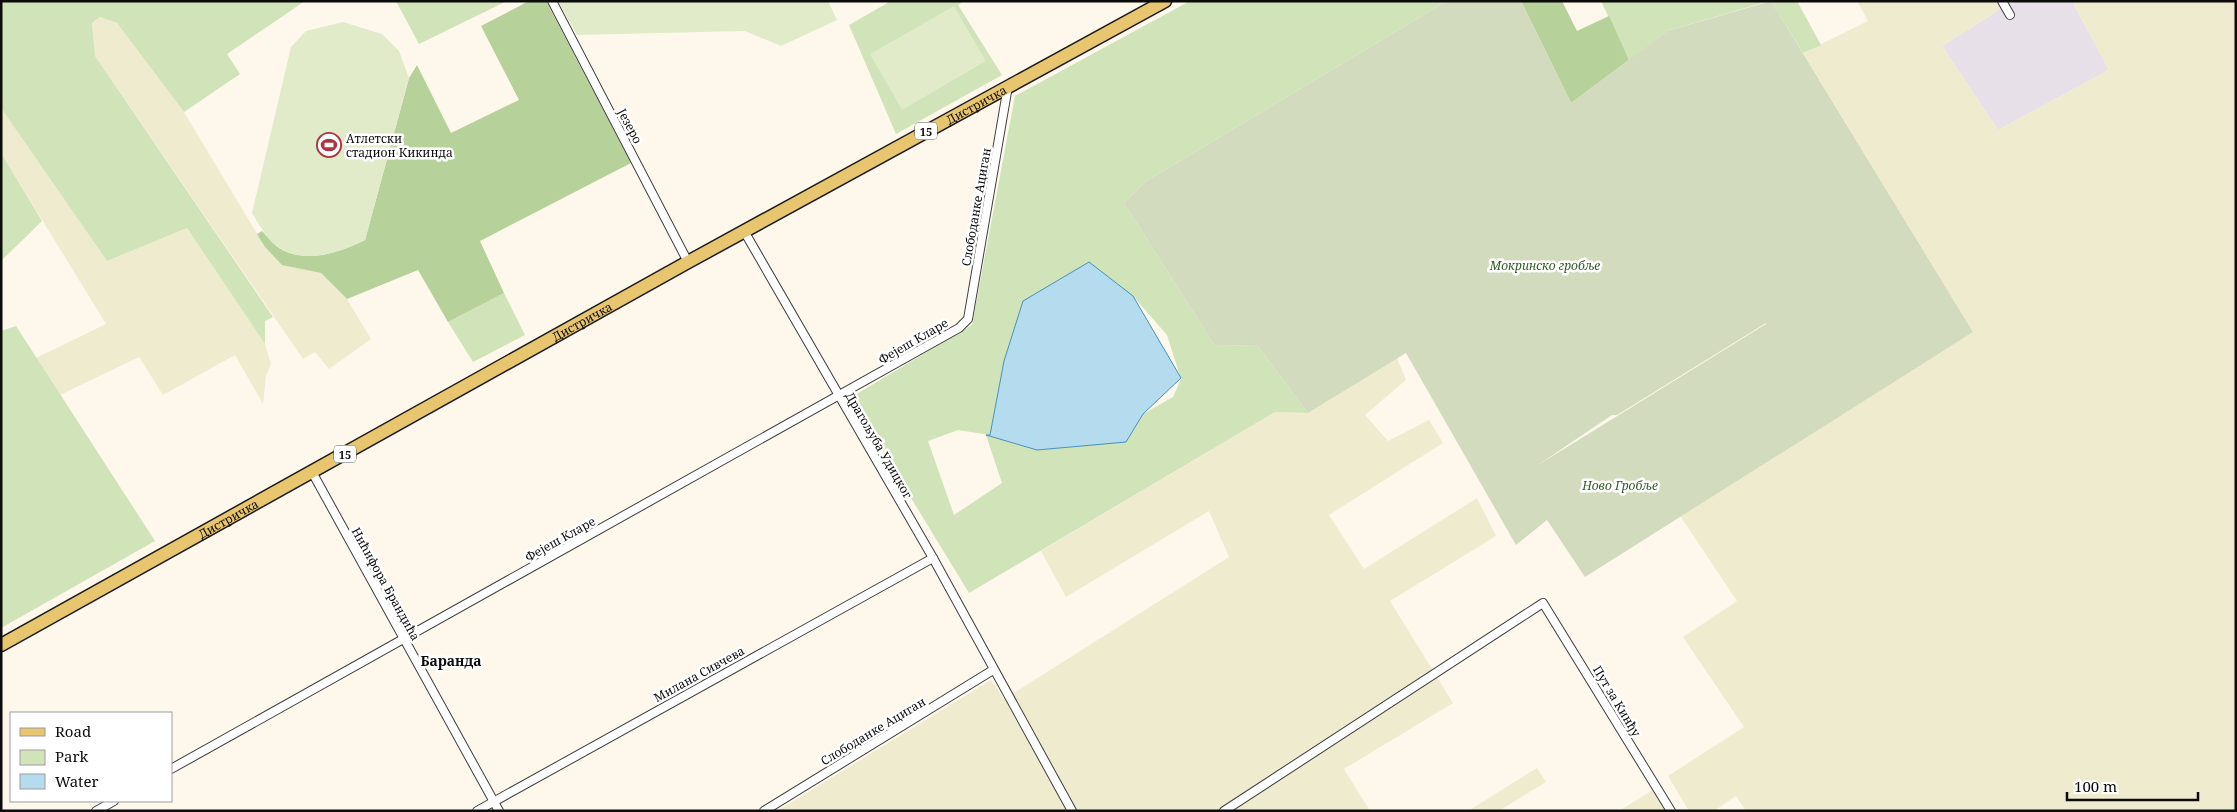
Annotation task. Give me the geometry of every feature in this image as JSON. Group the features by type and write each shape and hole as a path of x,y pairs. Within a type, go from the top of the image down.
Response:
{"main road":[{"name":"Дистричка","path":"1,645 688,262 1165,1"}],"street":[{"name":"Језеро","path":"552,1 688,262"},
{"path":"2002,1 2010,14"},
{"name":"Слободанке Ациган","path":"959,328 968,319 1008,86"},
{"name":"Драгољуба Удицког","path":"744,232 933,558 1072,811"},
{"name":"Фејеш Кларе","path":"172,768 959,328"},
{"name":"Нићифора Брандића","path":"312,472 499,811"},
{"name":"Милана Сивчева","path":"477,811 933,558"},
{"name":"Пут за Кинђу","path":"1224,811 1543,602 1671,811"},
{"name":"Слободанке Ациган","path":"764,811 993,670"},
{"path":"96,811 112,802"}],"shaded area":[{"path":"1857,1 2013,1 1942,46 1998,130 2109,70 2072,1 2236,1 2236,811 1746,811 1736,796 1714,811 1689,811 1668,776 1744,727 1683,637 1737,601 1679,514 1973,332 1803,53 1868,21"},
{"path":"2013,1 2072,1 2109,70 1998,130 1942,46"},
{"path":"100,17 117,23 184,112 265,247 283,265 321,273 347,299 371,339 329,369 315,352 303,359 95,56 92,23"},
{"path":"1,108 107,261 187,228 265,344 271,364 266,376 263,404 235,355 163,395 139,357 60,395 36,358 106,324 1,153"},
{"path":"1397,358 1406,380 1365,415 1388,441 1429,420 1443,443 1329,515 1364,569 1477,498 1496,536 1390,601 1453,703 1344,769 1370,811 777,811 991,680 1004,699 1229,557 1209,511 1066,597 1041,551 1275,412 1308,413"},
{"path":"1537,768 1546,782 1499,811 1468,811"},
{"path":"1653,790 1665,811 1619,811"}],"green space":[{"path":"1,1 305,1 227,54 240,74 184,112 117,23 100,17 92,23 95,56 273,317 265,321 265,344 187,228 107,261 1,108"},
{"path":"396,1 507,1 419,44"},
{"path":"529,1 546,1 631,163 480,241 504,293 448,322 418,270 347,299 321,273 282,265 265,247 257,234 262,231 279,248 289,253 311,256 344,249 365,240 409,78 417,65 451,133 519,100 481,26"},
{"path":"558,1 828,1 837,20 781,46 745,31 577,35"},
{"path":"891,1 964,1 958,5 1002,75 896,134 849,25"},
{"path":"1190,1 1447,1 1145,182 1124,203 1215,346 1257,345 1308,413 1275,412 969,593 850,398 972,325 1015,96","holes":["1133,296 1167,335 1181,379 1173,397 1143,414 1126,442 1037,450 986,435 1002,483 954,515 928,441 958,430 990,435 1004,361"]},
{"name":"Мокринско гробље","path":"1447,1 1521,1 1571,103 1667,31 1771,1 1973,332 1585,577 1547,520 1516,545 1406,353 1308,413 1257,345 1215,346 1124,203 1145,182","holes":["1766,324 1538,465 1612,415 1617,415"]},
{"path":"1521,1 1562,1 1577,31 1609,16 1629,60 1571,103"},
{"path":"1601,1 1769,1 1667,31 1629,60"},
{"path":"1771,1 1797,1 1821,45 1803,53"},
{"path":"954,6 986,61 902,110 870,54"},
{"name":"Атлетски стадион Кикинда","path":"343,22 382,34 399,51 409,78 365,240 345,249 321,255 298,255 287,252 273,243 252,213 291,47 306,31"},
{"path":"1,153 42,221 1,261"},
{"path":"504,293 525,335 473,362 448,322"},
{"path":"16,326 155,541 1,628 1,331"}],"water":[{"path":"1089,262 1133,296 1181,378 1143,414 1126,442 1037,450 986,435 990,435 1004,361 1023,301"}],"place":[{"name":"Атлетски стадион Кикинда","path":"329,145"}],"district":[{"name":"Баранда","path":"451,660"}],"park label":[{"name":"Ново Гробље","path":"1620,485"}]}
